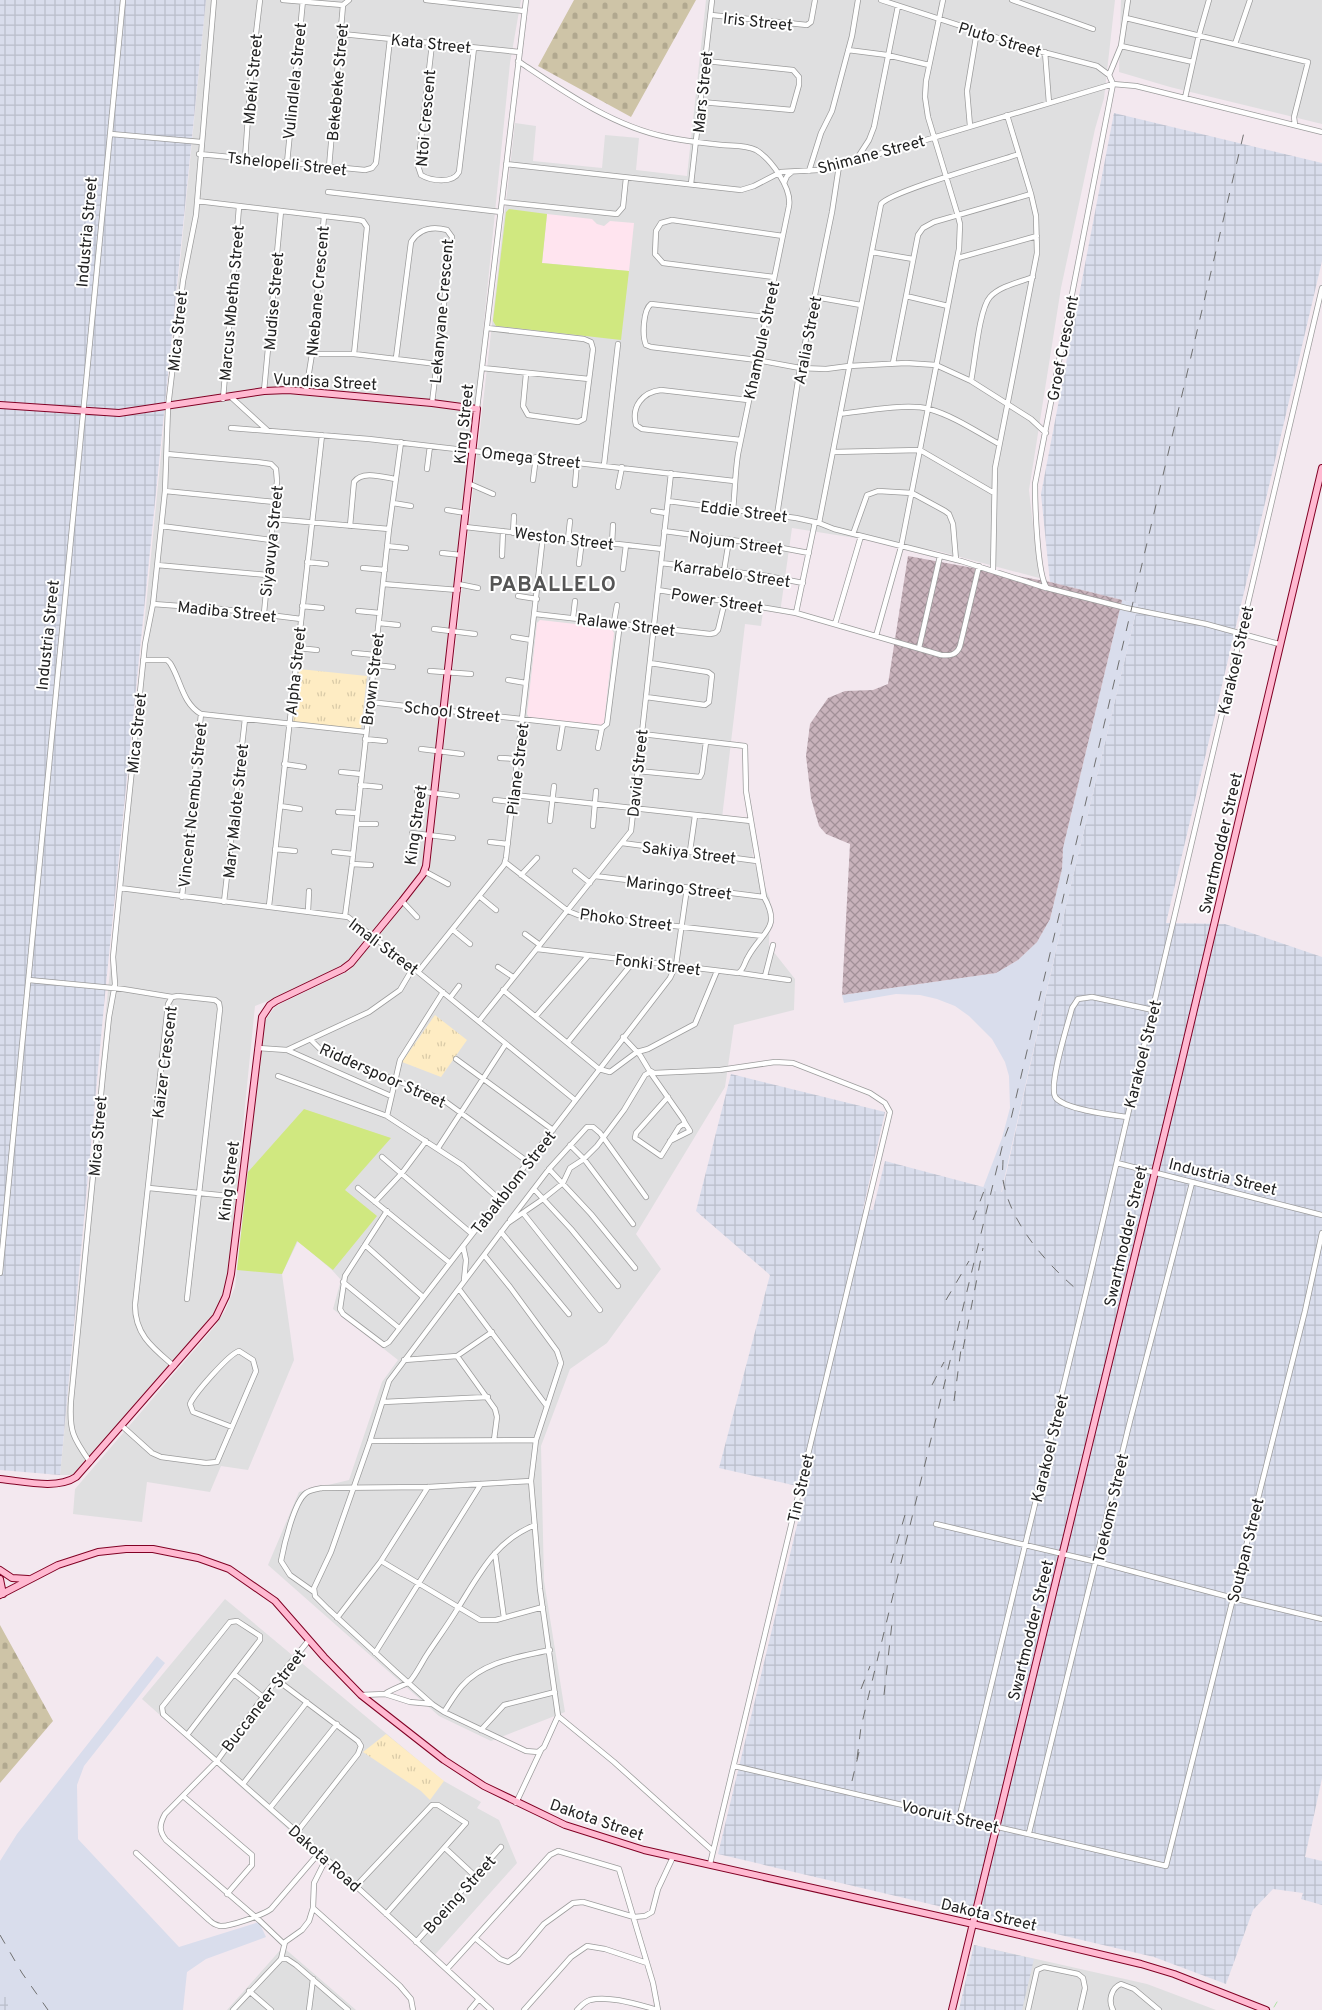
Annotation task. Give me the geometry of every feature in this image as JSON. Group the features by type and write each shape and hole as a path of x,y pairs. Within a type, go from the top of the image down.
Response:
{"street":[{"name":"Industria Street","path":"0,1273 123,0"},
{"name":"Mica Street","path":"90,1462 73,1434 70,1416 104,1064 114,988 113,957 143,660 147,626 153,604 165,491 168,407 183,280 192,240 197,201 214,0"},
{"name":"Mbeki Street","path":"246,159 260,0"},
{"path":"283,0 343,5"},
{"name":"Bekebeke Street","path":"329,167 342,34 343,5 350,0"},
{"path":"426,0 524,11"},
{"path":"481,7 482,0"},
{"name":"King Street","path":"0,1479 50,1484 65,1483 76,1477 212,1322 226,1296 231,1274 262,1017 270,1005 280,998 347,966 354,960 424,872 526,0"},
{"name":"Mars Street","path":"691,184 712,0"},
{"name":"Iris Street","path":"711,15 807,25 811,22 815,0"},
{"path":"809,171 821,133 832,111 848,50 858,0"},
{"name":"Pluto Street","path":"881,0 939,20 1097,66 1109,75"},
{"path":"876,636 901,547 958,258 960,232 958,216 934,137 925,97 929,65 942,0"},
{"path":"1012,0 1092,29"},
{"path":"1128,0 1121,46 1109,75 1113,84 1127,84 1322,132"},
{"path":"1185,98 1209,0"},
{"path":"1235,44 1250,0"},
{"name":"Vulindlela Street","path":"286,163 302,1"},
{"path":"856,160 869,140 874,126 898,6"},
{"path":"1126,18 1308,62 1294,116 1295,125"},
{"path":"970,126 967,91 977,31"},
{"name":"Kata Street","path":"342,34 519,52"},
{"name":"Tshelopeli Street","path":"200,154 365,170 374,167 390,39"},
{"name":"Ntoi Crescent","path":"432,44 418,166 421,175 450,180 456,177 459,172 474,48"},
{"path":"1121,46 1193,62"},
{"path":"848,50 887,55 929,65"},
{"path":"1045,52 1049,102"},
{"name":"Khambule Street","path":"518,61 568,95 600,112 638,128 664,137 754,149 765,158 789,192 790,201 748,400 734,481 733,510"},
{"path":"701,102 783,111 792,110 799,85 799,77 793,70 706,61"},
{"name":"Shimane Street","path":"506,164 741,190 754,186 777,174 839,166 1113,84"},
{"name":"Groef Crescent","path":"1047,588 1043,581 1040,563 1035,484 1113,84"},
{"path":"993,571 995,468 1033,277 1037,236 1031,194 1007,115"},
{"path":"111,134 201,142"},
{"path":"796,613 833,452 878,212 883,201 906,191 1019,154"},
{"name":"Aralia Street","path":"778,515 800,368 832,212 839,166"},
{"path":"784,183 787,176 792,172"},
{"path":"502,202 617,214 622,207 626,178"},
{"path":"328,192 501,212"},
{"path":"893,363 918,235 923,228 934,222 1031,194"},
{"path":"197,201 324,216"},
{"name":"Marcus Mbetha Street","path":"222,398 239,207"},
{"name":"Mudise Street","path":"264,391 281,211"},
{"name":"Nkebane Crescent","path":"306,391 312,354 324,216 364,221 367,227 354,354"},
{"path":"774,277 663,263 655,254 656,230 661,223 672,220 783,236"},
{"name":"Lekanyane Crescent","path":"396,358 410,242 423,230 442,228 449,231 452,237 432,403"},
{"path":"958,258 1037,236"},
{"path":"872,252 913,259"},
{"path":"971,381 984,308 989,298 996,292 1033,277"},
{"name":"Karakoel Street","path":"959,1819 1117,1163 1322,288"},
{"path":"906,296 948,306"},
{"path":"815,297 861,305"},
{"path":"766,317 653,304 649,305 646,310 644,340 647,346 757,360 800,368 826,369 893,363 936,365 971,381 1031,419 1046,433"},
{"path":"487,328 588,340 593,346 586,416 581,421 556,420 528,415 523,406 526,374"},
{"path":"604,465 618,344"},
{"path":"312,354 354,354 437,364"},
{"path":"482,368 589,379"},
{"path":"741,440 642,429 635,422 635,411 638,402 642,398 652,392 661,390 748,400"},
{"name":"Vundisa Street","path":"0,405 119,413 264,391 306,391 478,409"},
{"path":"231,397 267,430"},
{"path":"840,414 928,408 944,414 999,444"},
{"name":"Omega Street","path":"231,428 401,442 734,481"},
{"name":"Alpha Street","path":"269,906 322,435"},
{"name":"Brown Street","path":"344,916 357,824 389,530 401,442"},
{"path":"427,469 430,446"},
{"path":"833,452 920,450 994,494"},
{"name":"Siyavuya Street","path":"167,454 262,462 271,464 276,468 278,474 264,613"},
{"path":"532,480 536,457"},
{"path":"574,485 577,462"},
{"path":"618,487 622,467"},
{"name":"Swartmodder Street","path":"952,2010 1063,1555 1322,468"},
{"name":"David Street","path":"479,1021 631,831 671,473"},
{"path":"350,526 354,482 357,478 364,475 395,479"},
{"path":"470,484 493,494"},
{"path":"165,491 275,502"},
{"path":"853,534 867,495 878,491 912,493 949,514 953,524 956,560"},
{"name":"Eddie Street","path":"668,501 778,515 817,523 834,530 979,566 1047,588"},
{"path":"393,503 411,506"},
{"path":"447,510 466,513"},
{"path":"653,511 666,513"},
{"path":"513,532 514,516"},
{"path":"273,519 389,530"},
{"path":"568,539 570,521"},
{"path":"612,525 612,544"},
{"path":"161,526 271,540"},
{"name":"Weston Street","path":"465,526 662,550"},
{"path":"502,556 503,531"},
{"name":"Nojum Street","path":"664,531 809,553"},
{"name":"Pilane Street","path":"418,972 505,862 543,536"},
{"path":"835,624 861,536"},
{"path":"579,564 582,540"},
{"path":"724,571 729,540"},
{"path":"623,569 626,545"},
{"path":"388,546 406,548"},
{"path":"442,553 461,555"},
{"path":"918,648 940,556"},
{"path":"307,562 326,564"},
{"name":"Karrabelo Street","path":"661,563 768,576 803,583"},
{"path":"157,565 267,575"},
{"name":"Power Street","path":"658,590 796,613 947,656 952,655 958,650 979,566"},
{"path":"363,568 385,570"},
{"path":"383,584 478,588"},
{"path":"1047,588 1242,633 1279,644"},
{"path":"518,596 537,599"},
{"path":"574,618 575,600"},
{"name":"Ralawe Street","path":"535,614 702,634 717,632 720,627 725,601"},
{"name":"Madiba Street","path":"153,604 264,613 301,619"},
{"path":"614,622 617,605"},
{"path":"302,606 322,608"},
{"path":"358,611 380,613"},
{"path":"379,623 398,625"},
{"path":"598,748 602,728 607,724 620,623"},
{"path":"434,629 475,634"},
{"path":"513,638 531,640"},
{"path":"298,648 317,650"},
{"path":"354,653 375,655"},
{"path":"143,660 167,660 185,696 191,705 202,714 366,732"},
{"path":"646,697 698,705 707,704 710,700 712,683 710,673 650,663"},
{"path":"374,665 393,667"},
{"path":"430,671 471,674"},
{"path":"508,680 526,683"},
{"name":"School Street","path":"370,702 602,728"},
{"name":"Vincent Ncembu Street","path":"182,897 202,714"},
{"name":"Mary Malote Street","path":"224,902 245,719"},
{"path":"559,748 563,724"},
{"path":"642,734 745,746 746,791 764,897 770,908 772,920 770,927 748,956 740,973"},
{"path":"365,739 385,741"},
{"path":"638,771 700,777 706,742"},
{"path":"421,749 462,754"},
{"path":"500,758 518,759"},
{"path":"284,764 304,767"},
{"path":"341,772 361,774"},
{"path":"360,785 380,787"},
{"path":"550,821 554,786"},
{"path":"592,826 596,790"},
{"path":"417,791 457,796"},
{"path":"514,796 751,821"},
{"path":"495,800 513,802"},
{"path":"280,806 300,809"},
{"path":"338,812 358,813"},
{"path":"690,851 695,816"},
{"path":"357,824 376,824"},
{"path":"412,833 452,838"},
{"path":"490,842 508,844"},
{"name":"Sakiya Street","path":"622,843 757,861"},
{"path":"275,849 295,851"},
{"path":"334,852 353,854"},
{"path":"521,875 537,858"},
{"name":"Phoko Street","path":"505,862 568,911 581,916 682,926 761,938"},
{"path":"352,864 371,865"},
{"path":"575,871 590,883"},
{"path":"424,872 448,884"},
{"name":"Maringo Street","path":"595,876 764,897"},
{"path":"676,965 687,888"},
{"name":"Imali Street","path":"120,890 344,916 413,968 479,1021 505,1045 575,1100"},
{"path":"308,911 309,892"},
{"path":"479,896 496,910"},
{"path":"402,901 417,917"},
{"path":"453,930 470,944"},
{"path":"525,934 538,947"},
{"path":"764,976 774,945"},
{"name":"Fonki Street","path":"538,947 588,956 789,980"},
{"path":"536,1016 588,956"},
{"path":"568,1042 634,961"},
{"name":"Tabakblom Street","path":"344,1282 340,1303 341,1312 384,1345 389,1342 670,978 676,965"},
{"path":"498,967 514,977"},
{"path":"287,1050 369,1012 400,990 413,968"},
{"path":"503,990 600,1069 613,1072 637,1052 648,1049 695,1024 717,971"},
{"path":"29,980 114,988 172,997"},
{"path":"450,998 459,986"},
{"path":"387,1116 394,1080 402,1054 443,992"},
{"name":"Kaizer Crescent","path":"174,1366 146,1341 139,1330 135,1314 168,1004 172,997 178,996 214,1000 220,1006 187,1299"},
{"path":"1127,1117 1072,1106 1060,1101 1054,1092 1054,1078 1072,1008 1078,999 1092,997 1153,1010"},
{"path":"623,1037 645,1061 650,1072 690,1131 669,1141"},
{"name":"Ridderspoor Street","path":"311,1040 320,1049 329,1054 431,1095 461,1112 528,1162"},
{"path":"438,1148 505,1045"},
{"path":"258,1048 287,1050 391,1096"},
{"path":"456,1059 553,1130"},
{"name":"Tin Street","path":"650,1072 656,1074 720,1070 775,1062 793,1063 870,1093 885,1103 890,1112 710,1864"},
{"path":"508,1223 563,1183 570,1168 584,1159 604,1138 624,1110 645,1074 650,1072"},
{"path":"278,1076 387,1116 462,1165 500,1200"},
{"path":"668,1097 636,1133 635,1138 661,1156 679,1127 685,1123"},
{"path":"314,1592 316,1582 331,1552 355,1487 388,1381 549,1169 586,1127 593,1127 604,1138 646,1197"},
{"path":"375,1202 402,1173 426,1140"},
{"path":"570,1145 584,1159 633,1224"},
{"path":"382,1157 472,1234"},
{"name":"Industria Street","path":"1117,1163 1322,1215"},
{"path":"549,1169 591,1214 634,1268"},
{"name":"Toekoms Street","path":"1029,1833 1132,1414 1192,1183"},
{"path":"149,1188 239,1197"},
{"path":"358,1188 450,1263"},
{"path":"534,1190 571,1229 618,1286"},
{"path":"387,1211 347,1272 344,1282 399,1328"},
{"path":"523,1213 600,1310"},
{"path":"500,1232 570,1314"},
{"name":"Soutpan Street","path":"1166,1866 1322,1233"},
{"path":"365,1245 423,1297"},
{"path":"463,1246 466,1260 464,1282"},
{"path":"484,1255 560,1355 560,1366 536,1440 532,1481 544,1608 558,1716 516,1803"},
{"path":"459,1289 546,1405"},
{"path":"404,1360 457,1356 492,1332"},
{"path":"122,1426 161,1458 206,1464 216,1463 219,1459 256,1371 254,1360 239,1351 230,1357 190,1404 193,1412 232,1427"},
{"path":"457,1356 488,1397 496,1412 494,1440"},
{"path":"383,1402 488,1397"},
{"path":"370,1441 536,1440"},
{"path":"532,1481 428,1487 355,1487 313,1490 306,1493 299,1501 281,1561 284,1569 290,1575 314,1592 315,1596 337,1618 432,1704 444,1712 526,1751 534,1752 541,1750"},
{"path":"375,1654 481,1484"},
{"path":"337,1618 381,1561 428,1487"},
{"path":"936,1524 1097,1562 1322,1620"},
{"path":"385,1694 393,1688 409,1682 475,1579 495,1553 520,1531 535,1525"},
{"name":"Dakota Street","path":"2,1595 58,1565 98,1552 140,1549 181,1554 229,1570 260,1589 288,1614 309,1640 361,1695 444,1760 484,1786 516,1803 584,1832 628,1846 673,1857 973,1924 1157,1968 1266,2010"},
{"path":"495,1553 504,1618"},
{"path":"381,1561 458,1608 484,1621 544,1608"},
{"path":"0,1570 7,1577 31,1579"},
{"path":"0,1579 2,1595"},
{"name":"Dakota Road","path":"234,1674 261,1638 242,1623 234,1620 162,1707 164,1716 298,1832 491,2010"},
{"name":"Buccaneer Street","path":"284,1944 161,1834 160,1822 165,1814 216,1760 309,1640"},
{"path":"444,1712 463,1684 484,1669 494,1664 550,1650"},
{"path":"187,1735 234,1674 264,1697"},
{"path":"278,1680 360,1743 361,1749 298,1832"},
{"path":"481,1730 504,1705 555,1692"},
{"path":"361,1695 385,1694 410,1702 432,1704"},
{"path":"243,1784 307,1702"},
{"path":"558,1716 614,1762 712,1851"},
{"path":"270,1808 337,1724"},
{"name":"Vooruit Street","path":"734,1766 1166,1866"},
{"path":"184,1796 252,1855 252,1865 227,1894"},
{"path":"356,1886 432,1805 438,1805 466,1823 386,1914"},
{"name":"Boeing Street","path":"416,1942 501,1847"},
{"path":"445,1848 475,1876"},
{"path":"447,1969 555,1851 619,1869 648,1963 658,2010 625,2002 594,2000 585,2003 577,2010"},
{"path":"136,1852 213,1923 219,1926 230,1925 261,1915 270,1909 319,1853"},
{"path":"475,1938 503,1962 508,1962 518,1955 544,1924 573,1903 583,1902 634,1917 645,1916 652,1912 659,1885 673,1857"},
{"path":"233,2010 281,1959 284,1944 302,1930 309,1921 313,1908 314,1882 326,1859"},
{"path":"313,1908 400,1986 412,2001 413,2010"},
{"path":"524,2010 571,1957 587,1946 600,1948 648,1963"},
{"path":"281,1959 290,1961 348,2010"},
{"path":"1028,2010 1038,1970 1044,1966 1078,1974 1083,1978 1085,1988 1080,2010"},
{"path":"309,2010 313,1979"},
{"path":"1113,2010 1111,1997 1114,1988 1121,1984 1134,1989 1159,2010"},
{"path":"250,1992 271,2010"},
{"path":"470,2010 479,1999"}],"shaded area":[{"path":"0,0 206,0 106,984 60,1475 0,1470"},
{"name":"PABALLELO","path":"206,0 521,0 510,63 471,451 424,867 421,877 340,972 255,1006 227,1285 224,1297 211,1321 77,1475 60,1475"},
{"name":"PABALLELO","path":"706,0 1115,0 1104,98 1095,129 1061,288 1029,490 1039,578 938,551 792,528 780,613 763,611 761,626 745,624 722,818 751,822 753,861 770,899 769,946 795,979 794,1010 734,1025 725,1087 636,1234 661,1269 607,1343 570,1369 541,1446 544,1581 565,1712 491,1741 439,1716 268,1565 299,1492 349,1480 382,1382 398,1360 333,1309 341,1280 298,1241 282,1274 294,1360 248,1470 221,1466 210,1492 147,1482 142,1522 73,1514 75,1489 215,1326 225,1311 235,1287 263,1029 266,1019 275,1007 349,971 425,878 430,867 515,123 536,126 533,161 602,168 605,135 639,138 636,170 687,176"},
{"path":"1121,0 1322,0 1322,124 1170,87 1119,72"},
{"path":"1114,113 1322,163 1322,261 1166,923 1225,924 1322,957 1322,1778 1305,1857 1322,1861 1322,1905 1301,1899 1303,1893 1273,1889 1253,1910 1226,1984 1154,1957 718,1854 806,1488 719,1468 770,1275 696,1211 731,1074 885,1112 863,1209 873,1210 885,1161 1002,1192 1065,910 1138,604 1050,582 1041,494"},
{"path":"547,214 592,219 597,224 604,226 610,221 634,223 629,271 542,263"},
{"path":"908,556 1050,582 1122,600 1063,848 1062,869 1050,919 1037,942 1018,960 996,973 842,995 850,844 826,834 819,826 811,798 806,756 810,724 828,698 845,691 873,690 888,684"},
{"path":"1122,600 1138,604 1065,910 1001,1193 983,1188 1002,1138 1010,1108 1009,1076 1005,1062 992,1039 969,1016 955,1006 937,999 920,995 896,994 844,1003 842,995 996,973 1018,960 1037,942 1050,919 1062,869 1063,848"},
{"path":"540,620 611,628 614,633 604,723 600,727 530,719 527,714 537,623"},
{"path":"225,1599 442,1780 481,1802 477,1808 499,1820 517,1863 432,1958 142,1699"},
{"path":"157,1656 165,1663 84,1766 77,1785 78,1839 179,1947 259,1922 266,1937 206,1959 187,1972 183,2010 8,2010 8,1997 0,1997 0,1861 17,1834"},
{"path":"974,1945 1147,1984 1216,2010 959,2010"},
{"path":"974,1945 1034,1959 1022,2010 959,2010"},
{"path":"283,1947 356,2010 227,2010"},
{"path":"0,1997 8,1997 8,2010 0,2010"}],"green space":[{"path":"574,0 696,0 631,117 538,66"},
{"path":"509,209 547,214 542,263 629,271 621,340 496,326 493,321 506,212"},
{"path":"299,669 367,676 361,729 293,722"},
{"path":"435,1015 467,1040 441,1077 402,1062"},
{"path":"304,1109 391,1138 345,1190 377,1216 333,1270 297,1241 282,1274 237,1270 248,1172"},
{"path":"0,1625 53,1721 0,1783"},
{"path":"386,1734 444,1781 430,1800 421,1791 363,1752"}],"waterway":[{"path":"1274,2007 1277,2002"}],"railway":[{"path":"857,1759 861,1727 1004,1139 1010,1123 1245,128"},
{"path":"1003,1160 1003,1177 1007,1196 1021,1226 1040,1253 1075,1288"},
{"path":"973,1220 987,1183"},
{"path":"963,1349 983,1248"},
{"path":"946,1300 969,1261"},
{"path":"954,1401 962,1342"},
{"path":"932,1385 944,1362"},
{"path":"891,1563 907,1508"},
{"path":"884,1695 892,1623"},
{"path":"861,1689 870,1666"},
{"path":"852,1781 859,1752"},
{"path":"0,1935 22,1973 48,2010"}],"district":[{"name":"PABALLELO","path":"553,584"}]}
